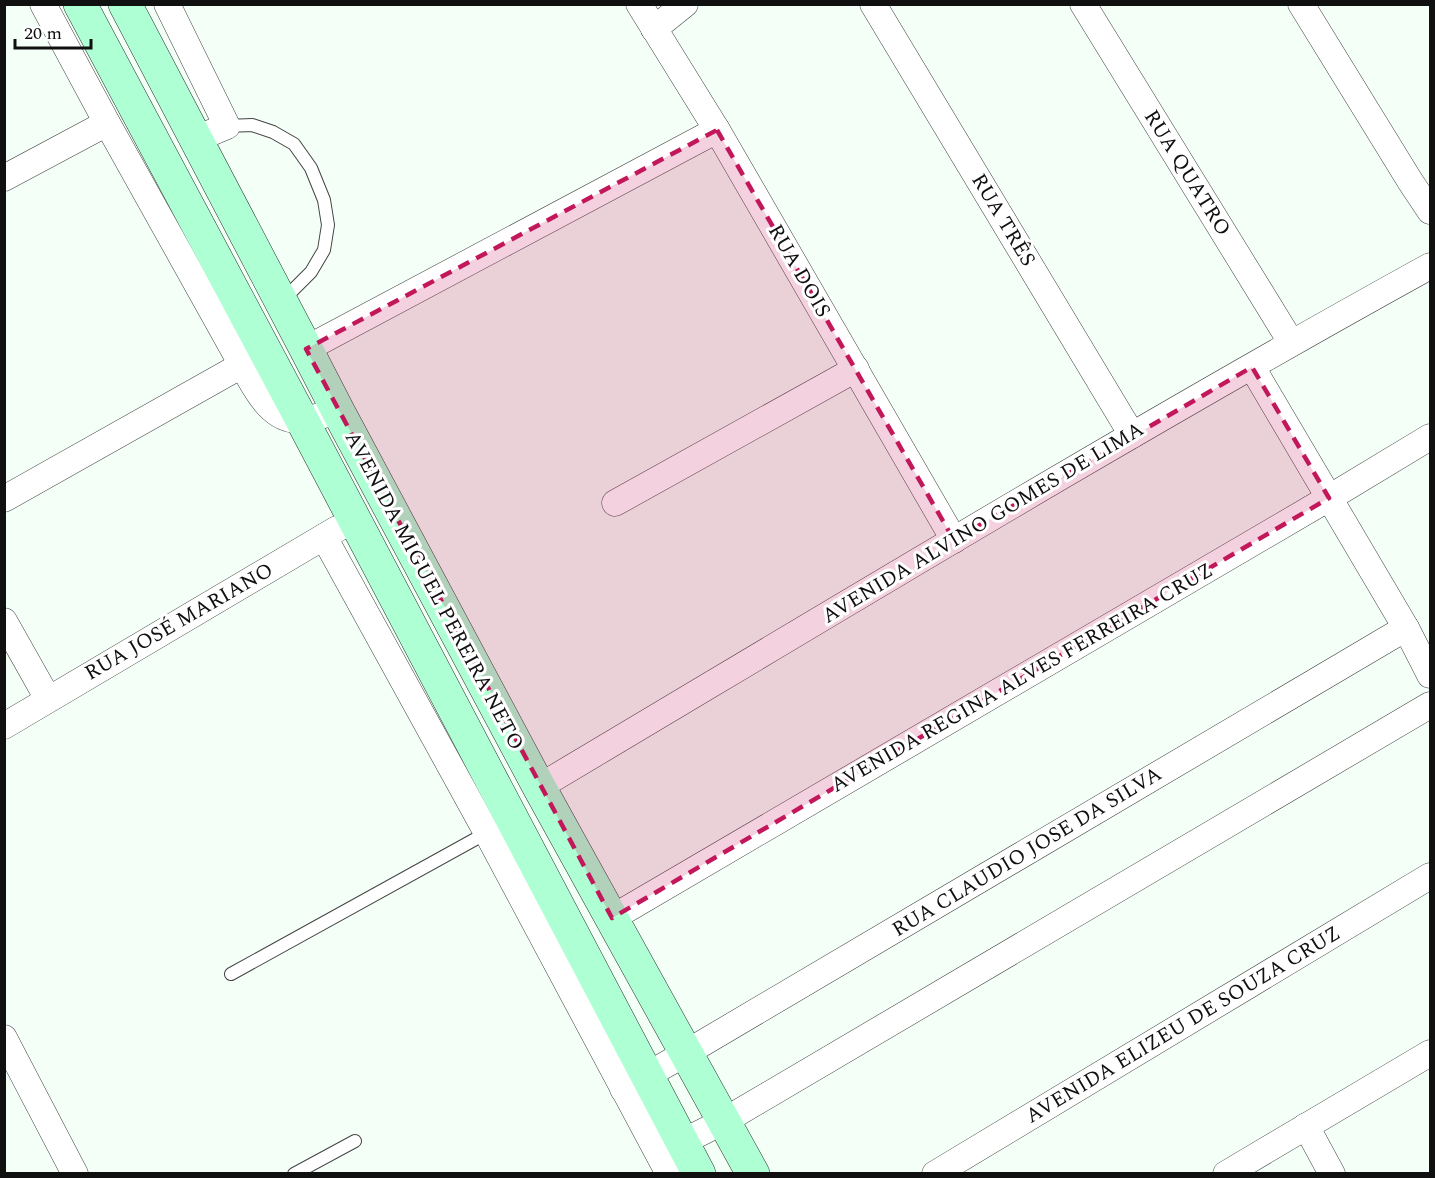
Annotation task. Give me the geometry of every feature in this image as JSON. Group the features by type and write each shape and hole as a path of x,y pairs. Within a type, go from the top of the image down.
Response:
{"main road":[{"name":"AVENIDA MIGUEL PEREIRA NETO","path":"80,4 354,518 500,825 635,1082 670,1157 699,1173"},
{"name":"AVENIDA MIGUEL PEREIRA NETO","path":"124,4 539,787 753,1173"}],"street":[{"path":"43,4 107,123 266,404 275,412 293,420 338,411"},
{"path":"167,4 227,126 196,139"},
{"name":"RUA DOIS","path":"639,4 717,130 954,540"},
{"path":"654,29 685,4"},
{"name":"RUA TRÊS","path":"873,4 1132,435"},
{"path":"1300,4 1431,211"},
{"name":"RUA QUATRO","path":"1093,9 1291,342"},
{"path":"4,178 107,123"},
{"path":"306,349 717,130"},
{"name":"AVENIDA ALVINO GOMES DE LIMA","path":"539,787 1291,342 1431,266"},
{"path":"4,499 242,365"},
{"path":"1252,367 1406,628 1431,675"},
{"path":"615,503 856,369"},
{"name":"AVENIDA REGINA ALVES FERREIRA CRUZ","path":"612,918 1431,437"},
{"name":"RUA JOSÉ MARIANO","path":"4,726 354,518"},
{"path":"324,537 500,825"},
{"path":"4,621 48,699"},
{"name":"RUA CLAUDIO JOSE DA SILVA","path":"635,1082 1406,628"},
{"path":"670,1157 724,1120 1431,705"},
{"name":"AVENIDA ELIZEU DE SOUZA CRUZ","path":"935,1173 1431,876"},
{"path":"4,1038 75,1173"},
{"path":"1226,1173 1431,1053"},
{"path":"1306,1126 1332,1173"}],"lane":[{"path":"227,126 252,125 273,132 294,144 311,168 324,200 328,225 324,250 311,272 282,302"},
{"path":"231,974 500,825"},
{"path":"294,1173 355,1141"}],"highlighted area":[{"path":"717,130 954,540 1252,367 1329,498 612,918 306,349"}]}
